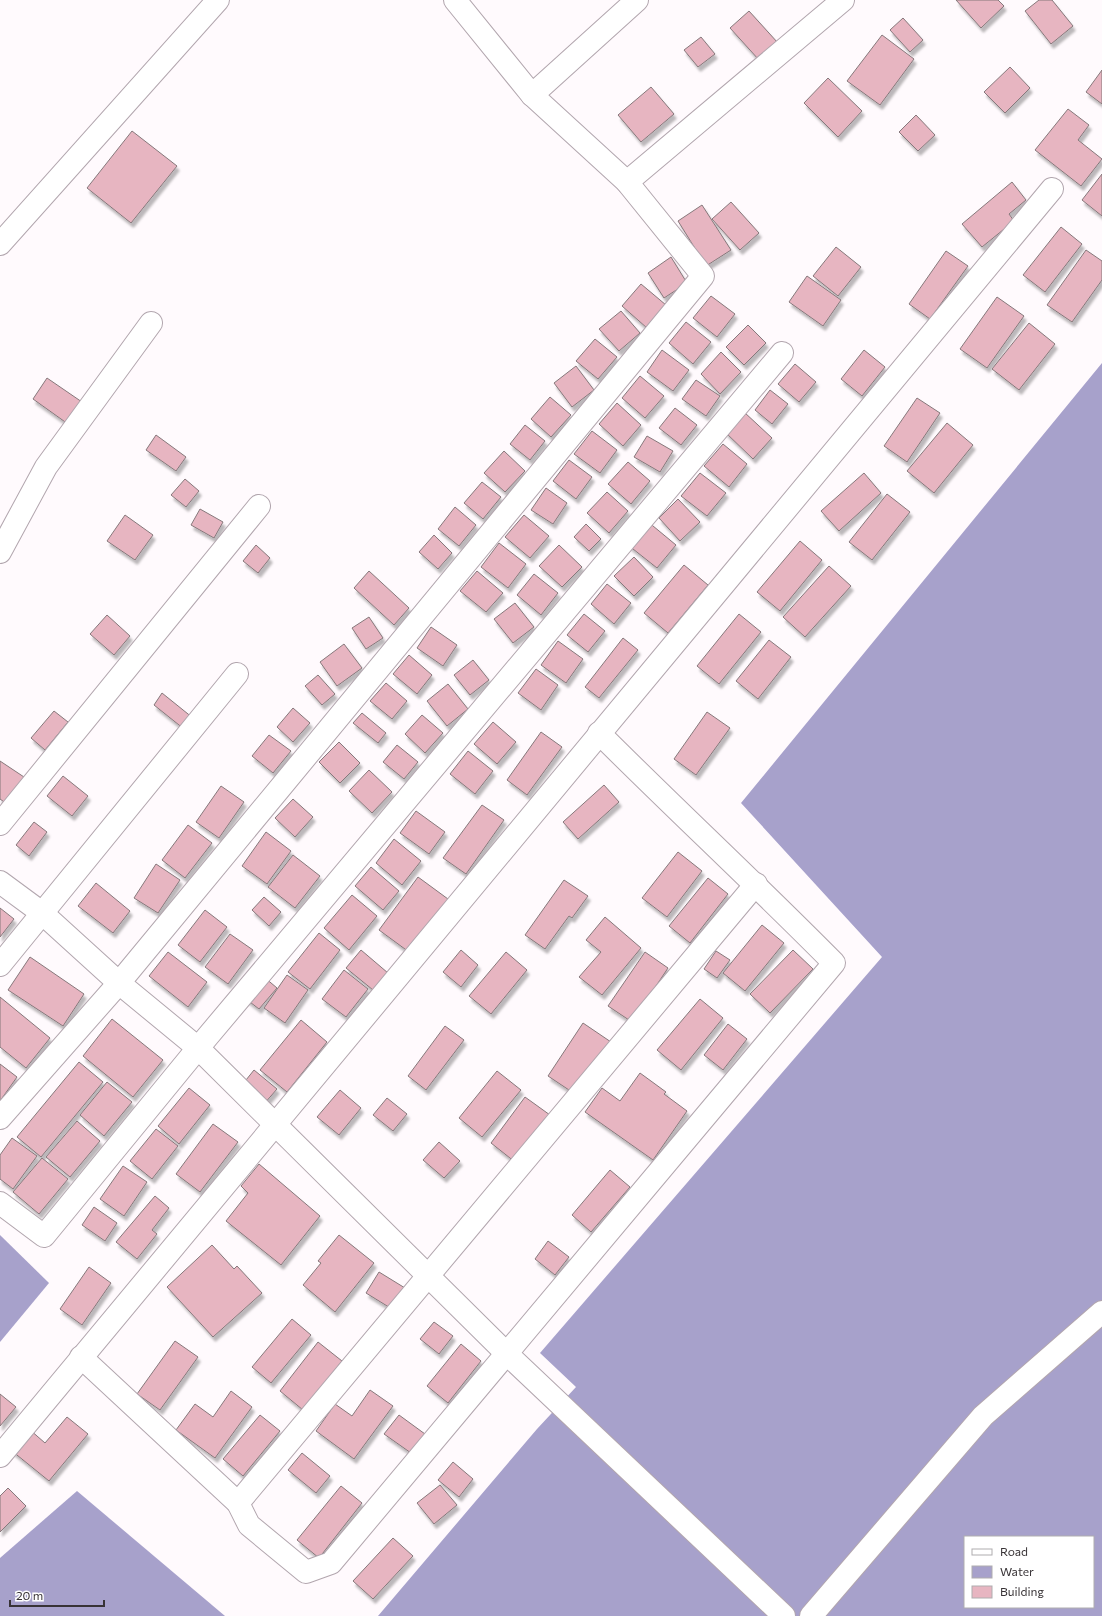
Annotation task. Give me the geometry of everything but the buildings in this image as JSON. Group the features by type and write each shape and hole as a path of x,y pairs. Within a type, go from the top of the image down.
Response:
{"street":[{"path":"0,244 218,0"},
{"path":"0,1118 119,983 703,276 628,182 532,95 456,0"},
{"path":"532,95 638,0"},
{"path":"628,182 843,0"},
{"path":"0,1456 274,1123 1052,189"},
{"path":"0,552 46,467 151,323"},
{"path":"0,1203 44,1236 198,1048 782,353"},
{"path":"0,824 258,506"},
{"path":"0,965 237,674"},
{"path":"81,1357 238,1503 249,1525 306,1572 331,1563 834,964 756,884 675,809 599,733"},
{"path":"0,882 42,912 119,983 198,1048 506,1353 784,1616"},
{"path":"238,1503 756,884"},
{"path":"811,1616 982,1416 1102,1312"}],"water":[{"path":"1102,363 1102,1616 378,1616 537,1429 576,1387 540,1353 882,957 741,803"},
{"path":"0,1235 49,1283 0,1342"},
{"path":"77,1491 225,1616 0,1616 0,1558"}]}
